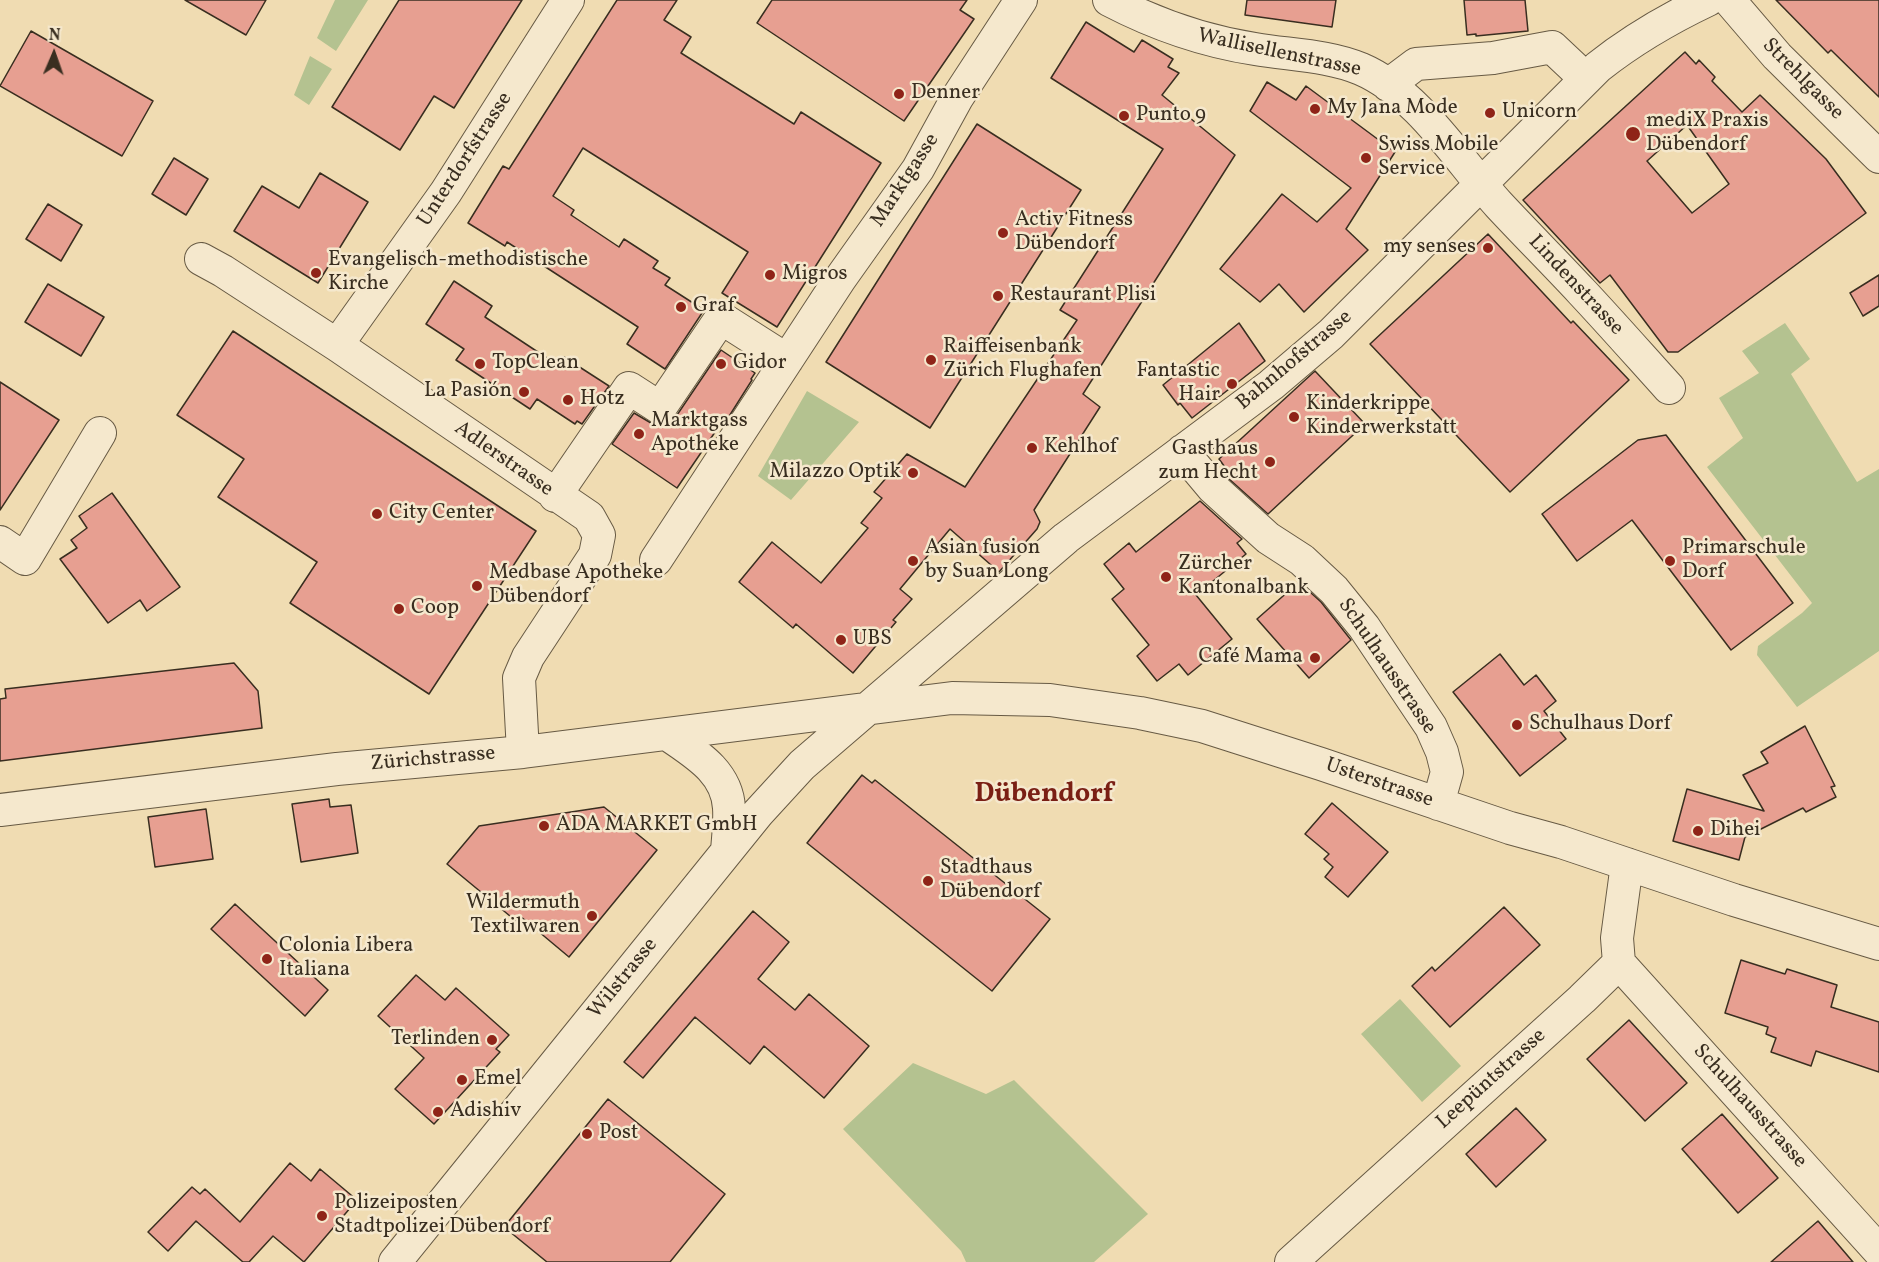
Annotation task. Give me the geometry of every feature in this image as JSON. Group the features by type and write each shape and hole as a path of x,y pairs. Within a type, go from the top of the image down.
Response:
{"street":[{"name":"Unterdorfstrasse","path":"337,345 450,187 568,0"},
{"name":"Marktgasse","path":"656,560 840,279 918,169 957,98 1021,0"},
{"name":"Wallisellenstrasse","path":"1109,0 1138,15 1214,41 1343,63 1361,69 1388,85 1426,119 1481,184"},
{"name":"Bahnhofstrasse","path":"867,709 1066,538 1271,385 1330,334 1586,79 1618,51 1660,23 1708,0"},
{"name":"Strehlgasse","path":"1729,0 1777,56 1879,157"},
{"path":"1388,85 1416,64 1493,58 1565,42 1586,79"},
{"name":"Lindenstrasse","path":"1481,184 1669,388"},
{"name":"Adlerstrasse","path":"201,259 337,345 555,496 589,517 599,535 596,555 528,657 519,678 523,752"},
{"path":"555,496 629,388 660,408 721,318 787,360"},
{"path":"0,542 25,559 100,433"},
{"name":"Schulhausstrasse","path":"1182,451 1213,488 1268,537 1302,560 1334,590 1364,627 1431,727 1442,752 1447,772 1438,804"},
{"name":"Usterstrasse","path":"867,709 963,698 1050,700 1140,713 1212,729 1510,828 1561,842 1734,900 1879,944"},
{"name":"Zürichstrasse","path":"0,810 337,769 523,752 867,709"},
{"name":"Wilstrasse","path":"395,1262 727,851 802,765 867,709"},
{"path":"667,735 707,763 720,779 729,806 727,851"},
{"path":"1619,963 1617,938 1627,864"},
{"name":"Schulhausstrasse","path":"1619,963 1879,1251"},
{"name":"Leepüntstrasse","path":"1291,1262 1619,963"}],"green space":[{"path":"335,0 368,0 336,51 317,38"},
{"path":"310,56 332,69 309,105 294,95"},
{"path":"1785,323 1810,359 1791,374 1857,482 1879,469 1879,651 1797,707 1757,655 1758,646 1812,603 1707,467 1743,438 1719,398 1759,373 1742,351"},
{"path":"807,391 859,422 791,500 758,476"},
{"path":"1400,999 1461,1066 1422,1102 1361,1034"},
{"path":"913,1063 986,1094 1014,1080 1148,1214 1094,1262 966,1262 961,1251 843,1129"}],"building":[{"path":"185,0 266,0 246,35"},
{"path":"399,0 522,0 454,108 434,96 400,150 332,107"},
{"path":"617,0 677,0 664,20 691,37 681,53 794,124 801,112 881,163 777,327 722,293 748,252 583,148 553,196 574,210 571,215 619,247 624,239 658,261 653,268 670,278 665,285 704,310 665,369 627,344 638,327 507,242 505,246 468,223 503,166 509,169"},
{"path":"772,0 967,0 960,10 974,19 904,121 757,23"},
{"path":"1247,0 1336,0 1332,27 1245,15"},
{"path":"1464,0 1525,0 1528,31 1467,35"},
{"path":"1776,0 1879,0 1879,97 1831,50 1828,53"},
{"path":"1086,22 1134,52 1142,40 1173,59 1168,67 1179,73 1162,95 1235,155 1083,394 1100,407 1034,510 1040,522 1037,529 999,572 950,529 900,589 912,599 893,620 896,622 853,673 796,624 793,628 739,582 772,542 821,583 868,528 861,523 882,498 874,492 907,454 965,487 1077,320 1060,310 1163,149 1051,78"},
{"path":"31,31 153,101 122,156 0,86"},
{"path":"1685,52 1696,64 1699,60 1715,77 1712,81 1742,112 1760,95 1826,159 1866,213 1678,352 1668,352 1610,275 1600,283 1523,200","holes":["1687,125 1729,184 1692,213 1647,161"]},
{"path":"1267,82 1296,100 1306,86 1395,152 1346,229 1368,250 1304,312 1279,284 1260,302 1220,269 1282,194 1317,222 1351,188 1250,111"},
{"path":"977,124 1081,190 930,428 826,362"},
{"path":"174,158 208,179 186,215 152,194"},
{"path":"320,173 368,202 318,283 234,231 262,186 299,208"},
{"path":"48,204 82,225 61,261 26,239"},
{"path":"1488,234 1571,323 1573,321 1629,380 1510,492 1370,344"},
{"path":"1879,275 1879,306 1863,316 1850,293"},
{"path":"454,281 492,306 485,317 559,366 564,357 609,386 582,424 577,421 575,424 537,399 530,409 456,360 464,349 426,324"},
{"path":"48,284 104,317 81,356 25,322"},
{"path":"1239,323 1265,361 1192,418 1180,403 1178,405 1163,385"},
{"name":"City Center","path":"233,331 536,531 429,694 290,603 317,562 218,497 244,459 177,415"},
{"path":"721,350 755,373 728,418 726,416 677,488 612,444 634,413 651,423 667,426 675,418"},
{"path":"1315,371 1365,424 1268,514 1228,478 1231,476 1233,478 1219,459"},
{"path":"0,382 59,420 0,510"},
{"path":"1666,435 1793,603 1731,650 1632,520 1577,561 1542,514 1638,440"},
{"path":"112,493 180,587 147,611 140,600 108,623 60,559 77,548 71,540 87,528 79,516"},
{"name":"Zürcher Kantonalbank","path":"1200,501 1242,539 1237,543 1246,554 1196,595 1232,639 1188,675 1179,664 1157,681 1137,656 1149,645 1112,599 1124,589 1104,564 1129,543 1136,552"},
{"path":"1299,582 1321,602 1351,640 1309,678 1257,619"},
{"name":"Schulhaus Dorf","path":"1500,654 1524,685 1536,675 1556,701 1544,711 1566,739 1520,776 1453,692"},
{"path":"234,663 258,691 262,728 0,761 0,699 6,698 5,689"},
{"path":"1805,726 1835,786 1831,787 1836,797 1806,812 1803,808 1745,837 1739,860 1673,841 1687,789 1764,811 1743,775 1768,763 1761,752"},
{"name":"Stadthaus Dübendorf","path":"862,775 872,783 875,780 1050,919 992,991 807,843"},
{"path":"329,799 330,807 351,805 358,853 301,862 292,804"},
{"path":"1332,803 1388,852 1348,897 1325,877 1333,867 1324,859 1329,854 1305,834"},
{"path":"604,807 657,850 569,957 520,916 516,921 447,864 479,826"},
{"path":"206,809 213,859 155,867 148,817"},
{"path":"235,904 328,990 305,1016 211,929"},
{"path":"1504,907 1540,945 1450,1027 1412,986 1432,967 1435,971"},
{"path":"753,911 789,942 758,979 795,1010 809,994 869,1046 824,1098 764,1046 750,1064 695,1017 643,1078 624,1062"},
{"path":"1741,960 1785,974 1787,969 1837,985 1831,1007 1879,1022 1879,1072 1816,1051 1811,1066 1771,1052 1776,1038 1766,1034 1768,1027 1725,1013"},
{"path":"416,975 445,1000 456,988 509,1035 496,1049 500,1052 434,1124 395,1089 424,1058 378,1016"},
{"path":"1629,1020 1687,1083 1645,1121 1587,1059"},
{"path":"608,1099 725,1194 670,1262 547,1262 504,1227"},
{"path":"1516,1108 1546,1140 1496,1187 1466,1154"},
{"path":"1722,1114 1778,1178 1738,1213 1682,1149"},
{"path":"290,1163 311,1181 320,1169 357,1200 304,1262 273,1236 249,1262 243,1262 196,1221 168,1251 148,1232 192,1187 200,1194 205,1189 240,1222"},
{"path":"1818,1221 1853,1262 1771,1262"}],"place":[{"name":"Denner","path":"899,94"},
{"name":"My Jana Mode","path":"1315,109"},
{"name":"Unicorn","path":"1490,113"},
{"name":"Punto 9","path":"1124,116"},
{"name":"mediX Praxis Dübendorf","path":"1633,134"},
{"name":"Swiss Mobile Service","path":"1366,158"},
{"name":"Activ Fitness Dübendorf","path":"1003,233"},
{"name":"my senses","path":"1488,248"},
{"name":"Evangelisch-methodistische Kirche","path":"316,273"},
{"name":"Migros","path":"770,275"},
{"name":"Restaurant Plisi","path":"998,296"},
{"name":"Graf","path":"681,307"},
{"name":"Raiffeisenbank Zürich Flughafen","path":"931,360"},
{"name":"TopClean","path":"480,364"},
{"name":"Gidor","path":"721,364"},
{"name":"Fantastic Hair","path":"1232,384"},
{"name":"La Pasión","path":"524,392"},
{"name":"Hotz","path":"568,400"},
{"name":"Kinderkrippe Kinderwerkstatt","path":"1294,417"},
{"name":"Marktgass Apotheke","path":"639,434"},
{"name":"Kehlhof","path":"1032,448"},
{"name":"Gasthaus zum Hecht","path":"1270,462"},
{"name":"Milazzo Optik","path":"913,473"},
{"name":"City Center","path":"377,514"},
{"name":"Asian fusion by Suan Long","path":"913,561"},
{"name":"Primarschule Dorf","path":"1670,561"},
{"name":"Zürcher Kantonalbank","path":"1166,577"},
{"name":"Medbase Apotheke Dübendorf","path":"477,586"},
{"name":"Coop","path":"399,609"},
{"name":"UBS","path":"841,640"},
{"name":"Café Mama","path":"1315,658"},
{"name":"Schulhaus Dorf","path":"1517,725"},
{"name":"ADA MARKET GmbH","path":"544,826"},
{"name":"Dihei","path":"1698,831"},
{"name":"Stadthaus Dübendorf","path":"928,881"},
{"name":"Wildermuth Textilwaren","path":"592,916"},
{"name":"Colonia Libera Italiana","path":"267,959"},
{"name":"Terlinden","path":"492,1040"},
{"name":"Emel","path":"462,1080"},
{"name":"Adishiv","path":"438,1112"},
{"name":"Post","path":"587,1134"},
{"name":"Polizeiposten Stadtpolizei Dübendorf","path":"322,1216"}],"district":[{"name":"Dübendorf","path":"1044,796"}]}
